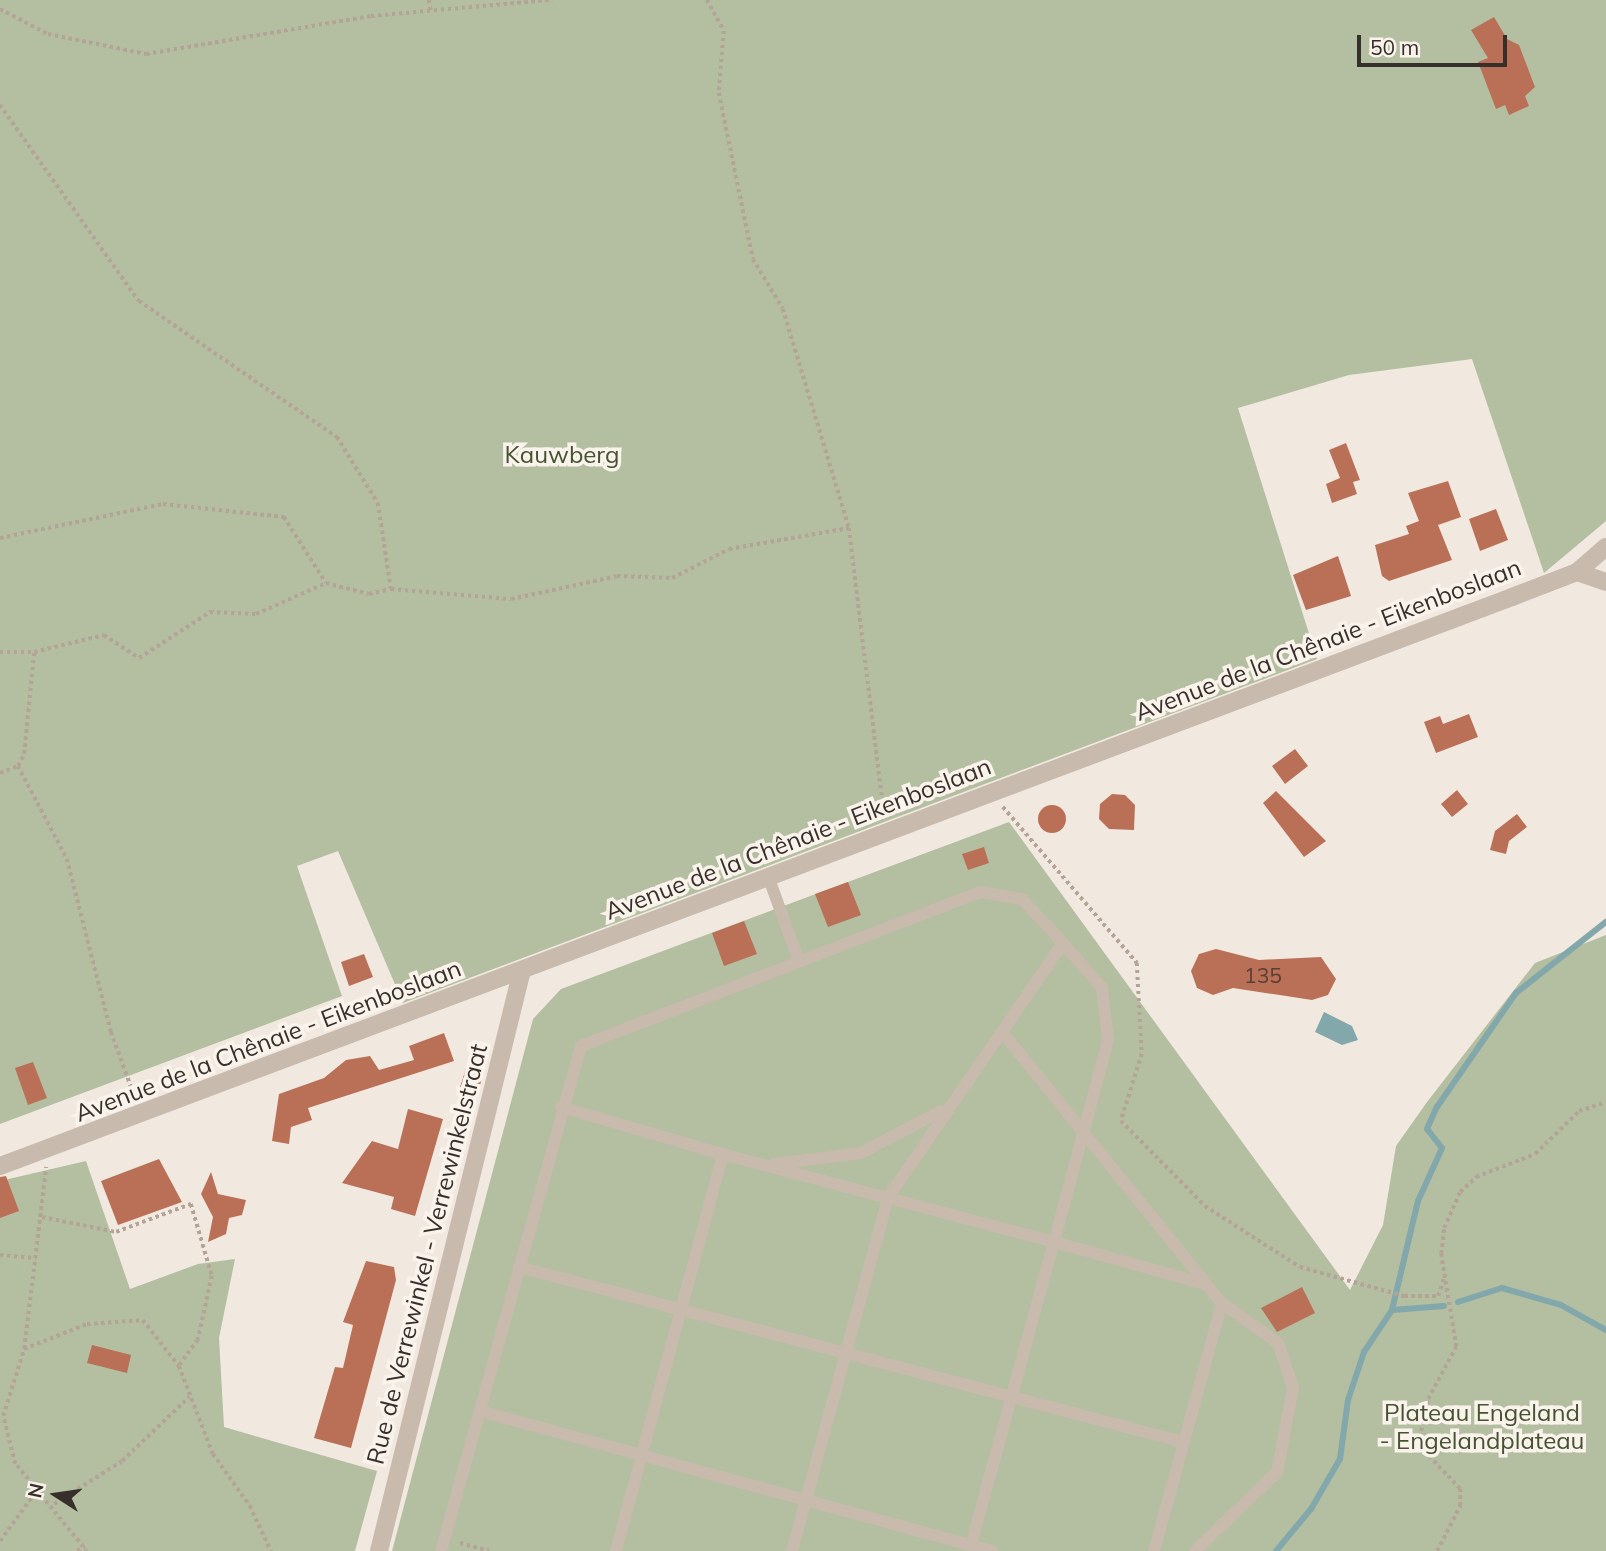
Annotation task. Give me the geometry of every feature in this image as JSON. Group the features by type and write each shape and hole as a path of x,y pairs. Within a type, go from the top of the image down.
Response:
{"street":[{"name":"Avenue de la Chênaie - Eikenboslaan","path":"0,1167 1577,572 1606,547"},
{"path":"1577,572 1606,582"},
{"name":"Rue de Verrewinkel - Verrewinkelstraat","path":"379,1551 522,970"}],"lane":[{"path":"768,876 798,959"},
{"path":"442,1545 576,1055 589,1039 798,959 993,889 1022,899 1102,988 1108,1012 1108,1040 971,1545"},
{"path":"792,1551 888,1198 944,1109 1003,1033 1063,943"},
{"path":"1003,1033 1205,1284 1222,1303 1278,1343 1293,1388 1277,1472 1195,1551"},
{"path":"561,1107 763,1165 1205,1284"},
{"path":"763,1165 861,1153 944,1109"},
{"path":"616,1551 723,1154"},
{"path":"519,1266 1183,1442"},
{"path":"1154,1551 1222,1303"},
{"path":"480,1411 992,1551"}],"path":[{"path":"429,0 431,11"},
{"path":"0,9 48,34 146,54 431,11 552,0"},
{"path":"707,0 724,31 719,93 753,259 783,309 849,528 887,831"},
{"path":"0,105 139,301 337,436 378,503 391,589"},
{"path":"0,538 163,504 284,517 326,583"},
{"path":"0,652 34,652 103,635 139,658 210,612 256,614 326,583 369,594 391,589 511,599 617,576 672,578 729,549 849,528"},
{"path":"34,652 33,706 18,765 67,859 111,1032 142,1115"},
{"path":"0,773 18,765"},
{"path":"990,793 1137,963 1142,1054 1121,1121 1205,1206 1300,1267 1404,1296 1438,1296 1445,1274"},
{"path":"1437,1551 1460,1506 1460,1489 1418,1445 1428,1399 1456,1347 1445,1274 1444,1228 1461,1192 1476,1177 1535,1153 1579,1111 1606,1102"},
{"path":"43,1152 43,1217 24,1349 3,1416 15,1464 37,1490 54,1504 86,1549 77,1551"},
{"path":"43,1217 116,1232 191,1204 212,1276 198,1340 179,1366"},
{"path":"0,1255 36,1258"},
{"path":"24,1349 122,1317 143,1320 179,1366 213,1454 250,1506 271,1551"},
{"path":"54,1504 122,1461 189,1397"},
{"path":"0,1541 37,1490"},
{"path":"442,1545 489,1551"}],"green space":[{"name":"Kauwberg","path":"0,0 1606,0 1606,521 1544,573 1472,359 1349,375 1238,408 1317,659 403,1003 338,851 297,866 342,996 0,1124"},
{"name":"Plateau Engeland - Engelandplateau","path":"1009,822 1350,1290 1383,1225 1396,1146 1427,1102 1535,963 1606,935 1606,1551 392,1551 533,1019 561,989"},
{"path":"86,1161 130,1289 198,1264 235,1259 219,1338 224,1427 377,1471 355,1551 0,1551 0,1181"}],"water":[{"path":"1324,1012 1352,1026 1358,1040 1342,1045 1315,1032"}],"building":[{"path":"1494,17 1507,39 1519,45 1535,87 1525,96 1529,106 1509,115 1505,105 1496,109 1478,62 1488,58 1471,30"},
{"path":"1346,443 1360,480 1353,482 1357,494 1332,503 1326,484 1340,478 1329,450"},
{"path":"1448,481 1461,517 1438,525 1452,560 1389,581 1382,576 1375,545 1409,534 1406,526 1419,521 1408,493"},
{"path":"1496,509 1508,540 1480,551 1469,519"},
{"path":"1338,556 1351,596 1306,610 1293,575"},
{"path":"1469,714 1478,737 1436,753 1424,722 1440,716 1443,724"},
{"path":"1295,749 1308,766 1285,784 1272,766"},
{"path":"1457,790 1468,804 1452,817 1441,804"},
{"path":"1276,791 1326,841 1304,857 1263,803"},
{"path":"1112,794 1125,795 1135,805 1134,830 1109,829 1099,819 1100,804"},
{"path":"1052,805 1062,809 1066,819 1062,829 1052,833 1042,829 1038,819 1042,809"},
{"path":"1517,814 1527,827 1509,841 1506,854 1490,850 1495,831"},
{"path":"984,847 989,863 968,870 962,854"},
{"path":"848,882 861,915 828,927 815,894"},
{"path":"744,921 757,954 724,966 712,933"},
{"path":"1216,949 1259,960 1321,957 1336,979 1328,995 1312,1000 1233,988 1213,995 1197,988 1191,971 1199,954"},
{"path":"364,954 373,977 349,986 341,962"},
{"path":"444,1033 454,1061 308,1108 312,1120 291,1127 289,1144 272,1141 279,1094 324,1078 346,1060 370,1056 379,1070 414,1060 409,1046"},
{"path":"33,1062 47,1098 28,1105 15,1068"},
{"path":"466,1068 482,1076 478,1096 459,1091"},
{"path":"408,1109 443,1119 415,1216 391,1209 394,1197 342,1183 372,1141 398,1149"},
{"path":"159,1159 182,1202 118,1225 101,1181"},
{"path":"211,1172 218,1194 246,1200 242,1215 229,1218 226,1234 208,1242 213,1217 201,1194"},
{"path":"6,1176 19,1211 0,1218 0,1177"},
{"path":"366,1261 394,1267 396,1280 351,1448 314,1438 335,1367 343,1368 353,1325 343,1322"},
{"path":"1302,1287 1315,1313 1277,1332 1261,1308"},
{"path":"92,1345 131,1355 127,1373 87,1363"}],"waterway":[{"path":"1276,1551 1311,1509 1340,1459 1348,1400 1364,1352 1392,1310 1418,1201 1442,1148 1427,1129 1437,1107 1516,993 1606,922"},
{"path":"1458,1302 1502,1288 1561,1305 1606,1330"},
{"path":"1392,1310 1444,1306"}]}
